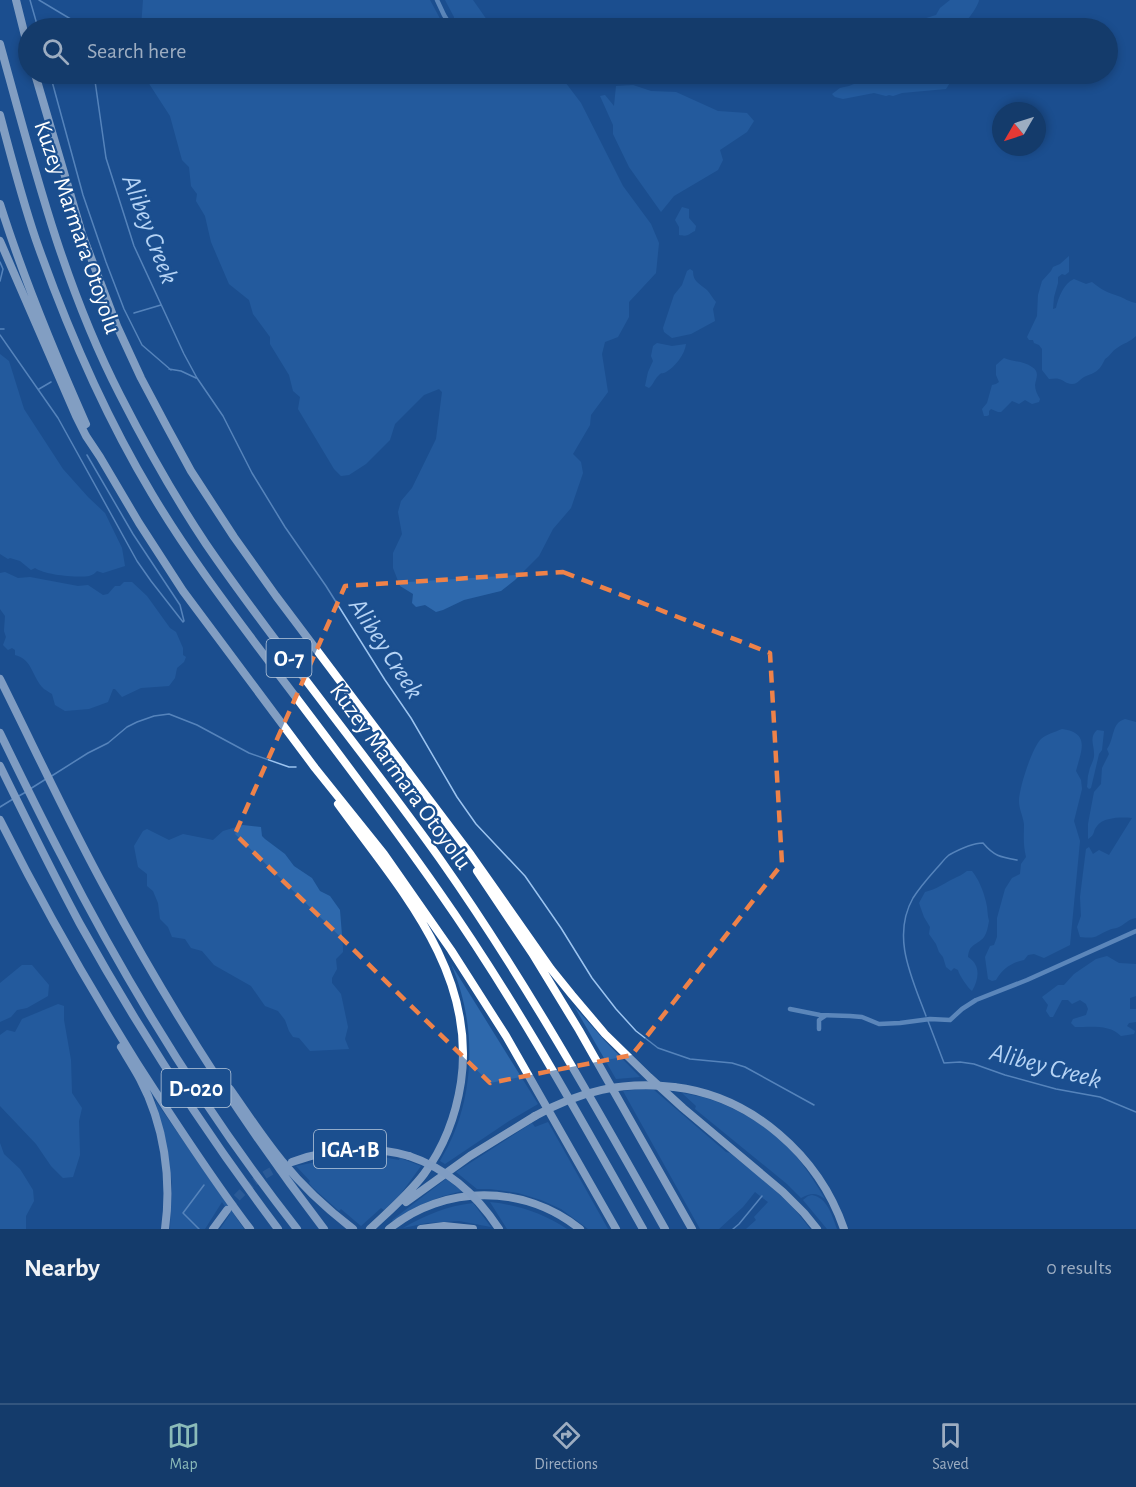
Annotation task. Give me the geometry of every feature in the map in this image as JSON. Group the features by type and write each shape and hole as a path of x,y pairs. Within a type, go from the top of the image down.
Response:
{"highway":[{"path":"16,0 20,18"},
{"name":"Kuzey Marmara Otoyolu","path":"0,44 33,165 65,267 106,366 150,452 191,521 233,582 417,828 501,948 580,1078 665,1229"},
{"path":"38,84 85,242 121,334 141,378 191,471 245,552 497,889 572,995 605,1034 670,1097 783,1192 817,1229"},
{"name":"Kuzey Marmara Otoyolu","path":"0,116 35,238 75,344 136,467 212,586 417,860 459,920 530,1031 644,1229"},
{"path":"0,204 44,327 100,457"},
{"path":"0,241 86,436 134,516 172,575 315,768 384,854 451,950 511,1044 616,1229"},
{"path":"0,679 76,834 176,1013 256,1137 324,1229"},
{"name":"D-020","path":"0,732 61,855 154,1022 253,1170 297,1229"},
{"name":"D-020","path":"0,766 56,880 137,1022 223,1154 278,1229"},
{"path":"315,768 328,791 406,897 434,941 453,986 462,1031 463,1062 460,1092 445,1138 434,1160 411,1190 371,1229"},
{"path":"0,820 72,956 162,1102 250,1229"},
{"path":"445,820 579,1030 692,1229"},
{"path":"72,956 141,1080 154,1112 167,1177 165,1229"},
{"path":"204,1058 283,1162 313,1195 353,1229"},
{"path":"371,1229 453,1167 535,1116 573,1098 601,1089 634,1085 674,1087 696,1091 730,1102 757,1117 798,1152 816,1174 831,1199 844,1229"},
{"name":"IGA-1B","path":"292,1162 324,1152 352,1149 386,1151 409,1156 428,1164 458,1182 484,1208 499,1229"},
{"path":"388,1229 412,1213 435,1203 466,1196 483,1195 515,1198 539,1205 580,1229"},
{"path":"213,1229 226,1210"},
{"path":"421,1229 444,1226 473,1229"}],"street":[{"path":"437,0 446,18"},
{"path":"790,1010 862,1017 879,1024 930,1019 950,1020 976,1000 1027,980 1136,931"},
{"path":"819,1029 819,1020 828,1015"}],"highlighted area":[{"path":"563,572 770,653 782,864 632,1055 490,1083 235,834 345,586"}],"shaded area":[{"path":"143,0 430,0 440,18 142,18"},
{"path":"445,0 473,0 486,18 454,18"},
{"path":"950,0 979,0 969,18 926,18 936,15 940,8"},
{"path":"149,84 567,84 581,103 623,186 651,224 659,243 656,273 629,302 629,317 618,337 605,342 602,354 608,392 591,415 590,425 573,454 581,462 583,473 571,508 553,529 539,556 501,591 464,600 436,612 425,605 416,607 412,603 413,594 400,586 393,568 393,553 402,534 398,512 401,501 412,488 436,439 442,392 439,389 424,395 395,424 390,440 366,464 349,475 341,476 334,469 298,409 300,397 293,391 289,375 270,344 270,337 253,314 249,300 229,284 211,242 205,216 196,201 197,194 191,186 189,167 182,160 170,116"},
{"path":"854,84 949,84 946,89 893,96 874,93 843,99 832,94 840,88"},
{"path":"633,85 651,91 676,92 718,111 747,113 754,121 747,132 720,150 723,160 718,170 674,196 661,212 629,167 613,134 613,125 600,96 605,95 614,106 616,86"},
{"path":"682,207 689,209 689,218 696,226 695,231 687,235 679,235 679,227 675,220"},
{"path":"1069,256 1069,272 1058,277 1053,309 1056,308 1064,287 1074,279 1086,284 1092,282 1107,292 1136,303 1136,336 1105,359 1097,371 1072,384 1059,379 1049,379 1042,370 1042,349 1027,337 1037,316 1038,295 1042,281 1053,267"},
{"path":"690,269 693,271 695,280 716,302 713,309 715,321 691,334 672,338 664,332 663,328 674,295"},
{"path":"657,343 672,346 686,344 676,364 661,373 649,388 645,386 653,361 651,356 653,346"},
{"path":"0,354 9,361 24,409 63,469 105,513 122,548 125,566 103,573 97,571 93,575 84,577 70,576 35,568 31,570 20,561 8,559 0,554"},
{"path":"1004,358 1029,365 1036,371 1035,387 1039,402 1032,404 1025,400 1019,404 1012,401 1001,412 991,409 989,415 984,416 982,409 987,403 992,385 999,382 996,365"},
{"path":"5,572 18,578 30,577 78,586 88,585 103,595 108,594 115,586 120,586 124,582 132,582 147,596 170,628 176,632 183,648 183,655 186,657 184,662 177,668 175,678 169,686 141,688 122,697 113,689 108,702 89,709 65,711 55,705 52,694 40,685 25,660 15,655 15,650 12,648 8,650 3,645 6,637 5,616 0,609 0,573"},
{"path":"1125,719 1136,722 1136,918 1096,936 1080,937 1077,927 1081,916 1080,897 1086,849 1089,847 1093,854 1099,850 1109,855 1132,818 1108,819 1097,826 1088,839 1088,824 1094,792 1101,784 1102,768 1109,754 1107,749 1115,727"},
{"path":"1062,729 1077,734 1082,744 1076,771 1081,780 1082,789 1074,821 1080,841 1070,945 1044,958 1034,954 1028,955 1024,960 1008,967 996,980 992,981 988,979 985,957 997,937 997,918 1005,889 1012,878 1020,874 1021,864 1026,857 1024,824 1019,801 1024,778 1037,744 1048,734"},
{"path":"1097,730 1104,731 1102,750 1089,789 1087,787 1088,776 1094,756 1093,738"},
{"path":"243,825 261,827 262,836 285,854 294,866 312,878 320,891 330,896 340,910 343,952 336,959 337,969 332,983 341,994 348,1027 345,1039 349,1049 310,1051 299,1038 293,1037 278,1011 265,1006 251,986 214,965 202,951 191,948 185,939 172,937 168,927 160,919 158,903 153,891 147,886 147,874 138,867 134,846 143,831 147,829 169,840 183,834 213,840 223,831"},
{"path":"967,871 972,871 984,893 989,921 984,937 969,952 968,957 975,964 978,972 972,991 958,970 954,968 951,971 946,967 943,957 929,934 930,927 919,903 925,892"},
{"path":"1107,956 1119,963 1136,964 1136,996 1130,998 1130,1009 1136,1009 1136,1022 1129,1023 1127,1026 1135,1031 1134,1034 1121,1036 1106,1028 1075,1027 1071,1023 1073,1019 1086,1015 1088,1009 1086,1004 1080,1000 1072,1004 1068,1000 1062,1000 1053,1017 1050,1017 1046,1011 1048,1005 1042,997 1058,985 1064,985 1074,974 1096,959"},
{"path":"451,964 538,1104 445,1164 440,1161 461,1114 469,1064 466,1013"},
{"path":"22,965 32,965 49,985 48,996 27,1008 17,1010 11,1017 0,1022 0,983"},
{"path":"58,1004 64,1006 71,1060 72,1093 82,1108 79,1121 80,1155 73,1177 63,1178 51,1166 36,1144 0,1106 0,1035 7,1030 15,1032 22,1019"},
{"path":"574,1006 605,1041 640,1077 616,1079"},
{"path":"654,1090 726,1152 762,1179 793,1207 810,1229 746,1229 756,1220 754,1217 768,1202 755,1192 743,1207 719,1229 700,1229 623,1091"},
{"path":"682,1093 720,1103 763,1126 791,1150 825,1199 813,1194 801,1198 695,1109 696,1106"},
{"path":"155,1100 244,1229 220,1229 230,1214 222,1202 205,1229 170,1229 172,1183 165,1138"},
{"path":"548,1122 608,1229 588,1229 561,1209 541,1200 518,1193 477,1189 456,1172 532,1123 535,1127"},
{"path":"0,1143 4,1154 20,1169 33,1190 34,1201 26,1216 26,1229 0,1229"},
{"path":"347,1156 376,1156 399,1160 400,1158 421,1166 400,1195 361,1226 341,1209 339,1211 312,1187 310,1181 296,1166"},
{"path":"446,1179 462,1191 426,1203 392,1220"},
{"path":"812,1195 826,1204 837,1229 827,1229 803,1200"},
{"path":"490,1202 530,1211 549,1218 567,1229 507,1229"},
{"path":"473,1203 491,1227 459,1221 427,1223 403,1228 437,1212"}],"waterway":[{"path":"30,0 35,18"},
{"path":"39,0 69,18"},
{"path":"53,84 83,195 124,309 142,345 171,370"},
{"name":"Alibey Creek","path":"95,84 106,158 134,246 184,354 223,416 252,473 285,527 411,718 457,797 476,824 525,876 592,978 636,1031 658,1048 690,1059 732,1063 745,1067 814,1105"},
{"path":"0,262 3,269 0,281"},
{"path":"134,313 161,305"},
{"path":"0,335 58,418 137,561 183,622 180,605 133,534 87,455"},
{"path":"169,369 181,371 196,378"},
{"path":"39,389 51,382"},
{"path":"50,777 108,743 127,727 154,716 169,714 197,725 249,753 289,767 296,767"},
{"path":"30,789 46,779"},
{"path":"17,797 26,792"},
{"path":"0,807 13,799"},
{"path":"926,1016 910,972 904,942 907,913 913,898 947,857 965,847 983,843 998,855 1017,860"},
{"name":"Alibey Creek","path":"928,1021 944,1063 974,1064 1056,1089 1100,1097 1136,1112"},
{"path":"199,1229 183,1213 204,1185"},
{"name":"Alibey Creek","path":"733,1229 762,1196"}],"tunnel":[{"path":"229,1207 253,1183 282,1166"}]}
